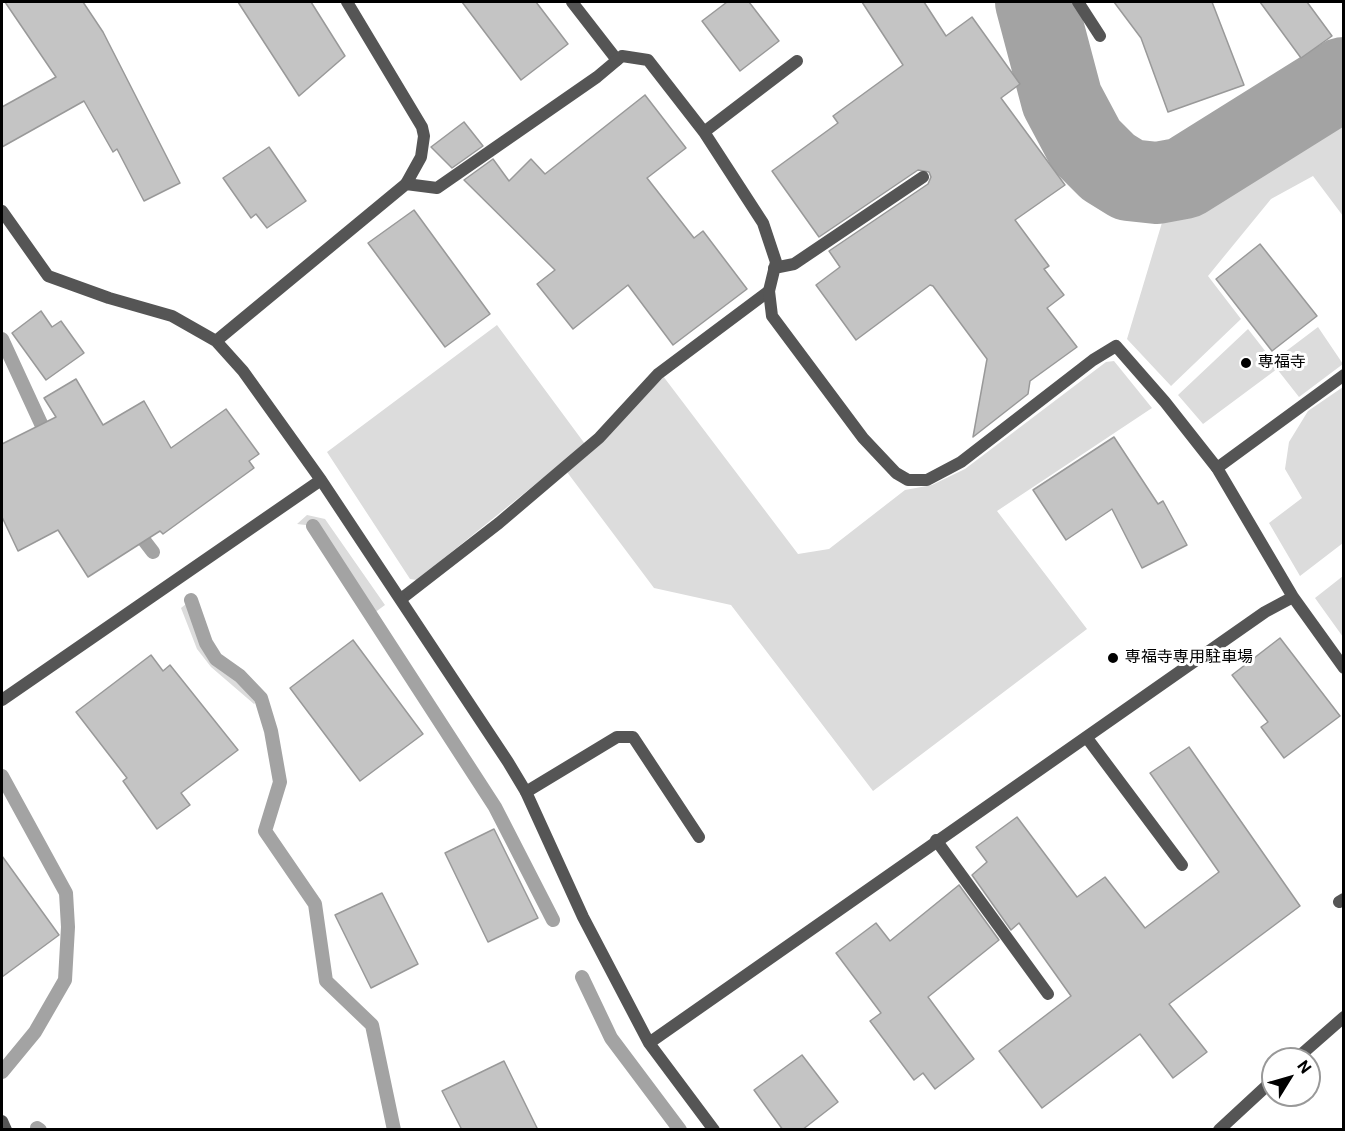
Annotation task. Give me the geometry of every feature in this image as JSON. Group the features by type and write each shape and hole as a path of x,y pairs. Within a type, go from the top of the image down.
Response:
{"street":[{"path":"216,342 406,184 421,157 424,136 422,127 347,2"},
{"path":"572,2 617,60"},
{"path":"1078,2 1100,36"},
{"path":"406,184 437,188 622,56 648,60 704,132 763,223 776,262 769,291 772,316 863,438 896,473 908,480 927,480 961,462 1093,360 1116,345 1217,468 1293,597 1344,668"},
{"path":"704,132 797,61"},
{"path":"774,268 794,264 923,177"},
{"path":"2,211 48,276 109,298 172,316 216,342 243,371 321,480 401,599 526,792 583,917 649,1043 714,1130"},
{"path":"401,599 498,523 599,438 658,374 769,291"},
{"path":"1217,468 1344,375"},
{"path":"2,700 321,480"},
{"path":"649,1043 1265,612 1293,597"},
{"path":"526,792 616,737 633,737 699,837"},
{"path":"1087,738 1182,865"},
{"path":"936,840 1048,994"},
{"path":"1310,1047 1344,1017"},
{"path":"1220,1130 1261,1091"},
{"path":"2,1121 6,1130"}],"shaded area":[{"path":"1343,105 1343,216 1313,176 1271,199 1208,276 1241,319 1171,386 1127,339 1167,206 1208,190"},
{"path":"497,325 585,444 417,580 410,579 327,452"},
{"path":"1318,327 1343,364 1299,397 1277,369 1203,424 1178,395 1248,329 1273,361"},
{"path":"1114,361 1152,408 997,511 1087,629 873,791 731,605 654,588 567,472 603,442 663,376 798,554 829,549 905,490 932,485 965,469 1106,362"},
{"path":"1343,387 1343,543 1300,576 1269,523 1302,498 1285,469 1289,442 1308,411"},
{"path":"307,515 325,519 385,605 370,616 314,526 297,524"},
{"path":"1343,576 1343,637 1315,598"},
{"path":"191,600 206,643 216,659 240,676 261,698 254,704 211,667 197,649 181,608"}],"building":[{"path":"5,2 83,2 103,32 180,183 144,201 117,149 113,152 84,101 2,147 2,107 56,77"},
{"path":"238,2 311,2 345,56 299,96"},
{"path":"462,2 536,2 568,44 521,80"},
{"path":"727,2 749,2 779,41 740,71 702,21"},
{"path":"862,2 924,2 946,36 972,17 1020,84 1001,98 1065,185 1015,220 1049,266 1044,269 1064,295 1047,308 1077,347 1030,381 1028,394 973,437 987,359 933,286 930,285 856,340 816,285 840,267 829,251 928,184 931,177 929,172 918,170 819,237 772,171 838,123 833,116 903,65"},
{"path":"1114,2 1212,2 1244,85 1168,112 1141,38"},
{"path":"1260,2 1307,2 1332,36 1301,58"},
{"path":"645,95 686,148 647,178 694,238 703,231 747,289 673,345 628,285 573,329 537,284 555,270 464,180 493,159 509,181 531,159 545,174"},
{"path":"464,122 483,146 452,168 431,147"},
{"path":"269,147 306,201 267,228 256,214 251,218 223,178"},
{"path":"414,210 490,314 445,347 368,243"},
{"path":"1260,244 1317,316 1272,351 1216,279"},
{"path":"41,311 52,327 61,321 84,353 46,380 12,333"},
{"path":"76,379 103,425 144,401 171,448 226,409 259,454 249,461 254,468 163,534 160,531 88,577 58,530 18,551 2,517 2,444 56,417 44,398"},
{"path":"1114,437 1158,504 1163,501 1187,545 1142,568 1112,509 1066,540 1033,490"},
{"path":"1280,638 1340,716 1284,758 1261,727 1268,722 1232,675"},
{"path":"353,640 423,734 360,781 290,688"},
{"path":"151,655 163,671 170,665 238,750 181,793 190,805 157,829 123,781 127,778 76,712"},
{"path":"1189,747 1300,906 1169,1004 1207,1052 1173,1078 1140,1034 1042,1108 999,1051 1071,996 1019,923 1011,930 972,875 987,862 976,847 1017,817 1077,897 1105,877 1145,928 1219,872 1150,773"},
{"path":"494,829 538,918 488,942 445,853"},
{"path":"2,856 59,935 2,977"},
{"path":"959,885 999,940 928,997 974,1059 935,1089 923,1073 914,1080 870,1021 881,1013 836,953 876,923 890,941"},
{"path":"382,893 418,964 371,988 335,915"},
{"path":"802,1055 838,1102 802,1130 783,1130 754,1090"},
{"path":"504,1061 538,1130 462,1130 442,1091"}],"waterway":[{"path":"1036,2 1062,100 1086,145 1108,167 1129,180 1157,183 1184,178 1344,78"},
{"path":"2,339 49,441"},
{"path":"313,526 495,807 553,920"},
{"path":"131,532 143,539 153,552"},
{"path":"191,600 206,643 216,659 240,676 261,698 271,731 280,782 265,831 315,904 326,981 372,1025 394,1130"},
{"path":"2,776 66,893 68,927 65,980 35,1032 2,1072"},
{"path":"582,977 611,1038 680,1130"}],"place":[{"name":"専福寺","path":"1246,363"},
{"name":"専福寺専用駐車場","path":"1113,658"}]}
